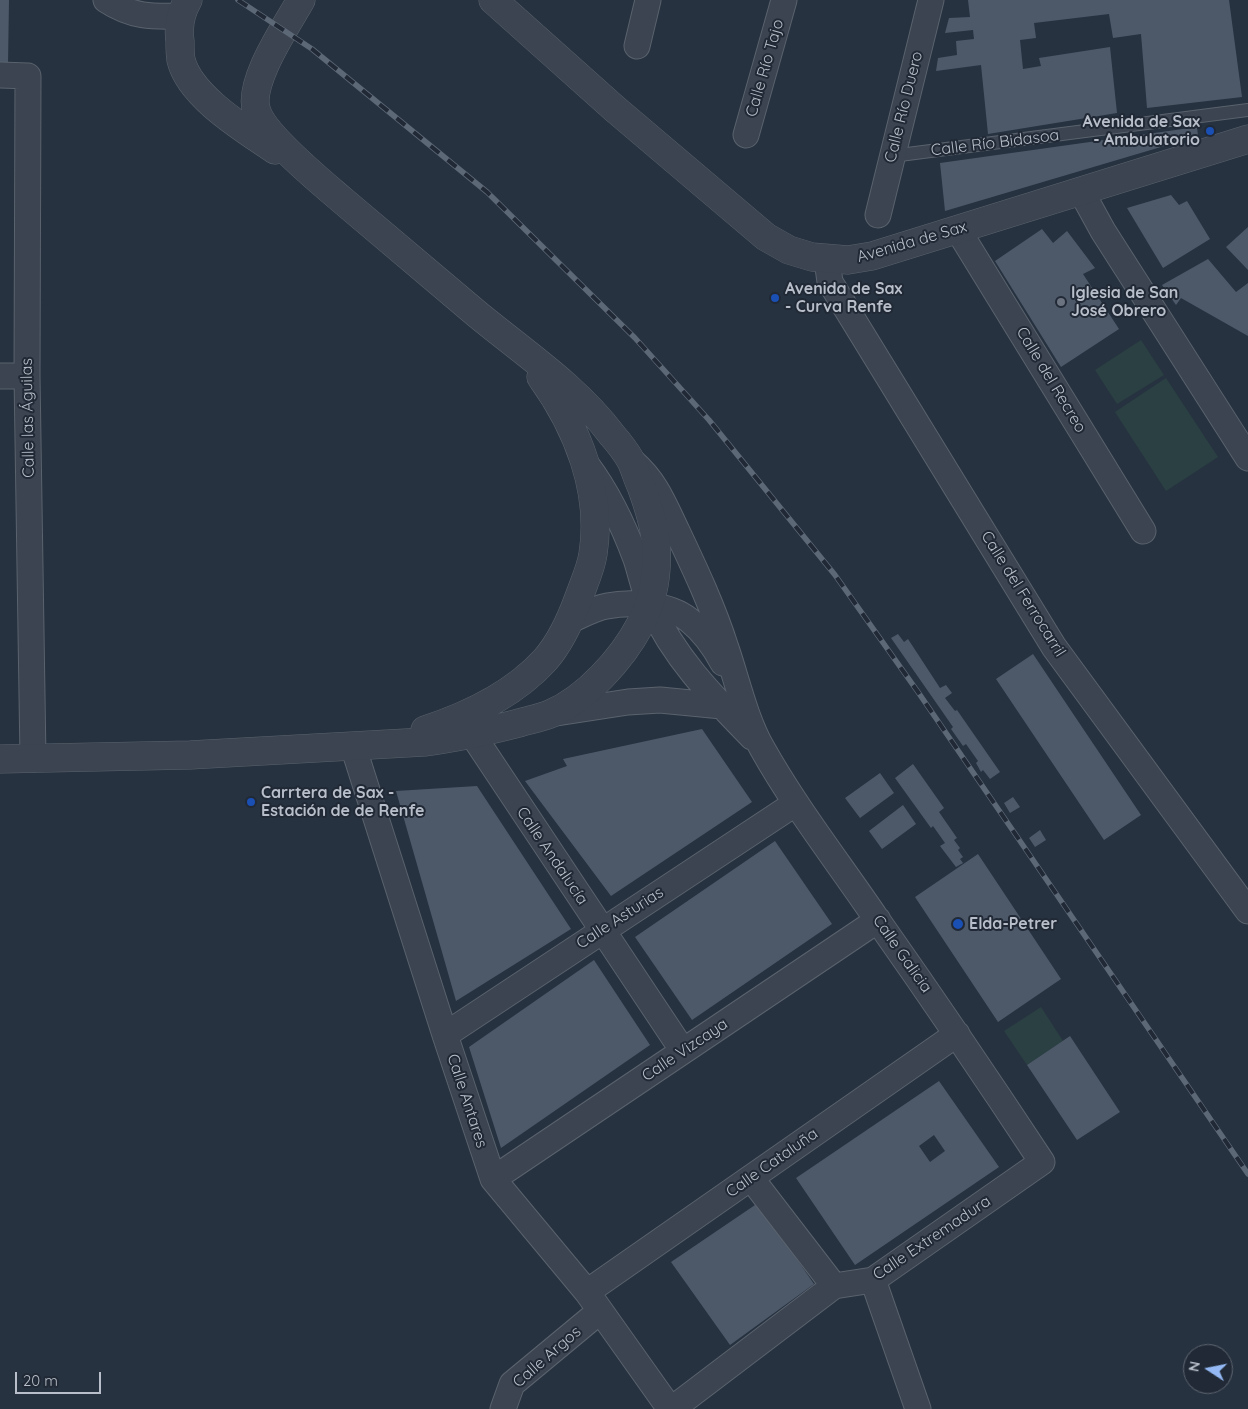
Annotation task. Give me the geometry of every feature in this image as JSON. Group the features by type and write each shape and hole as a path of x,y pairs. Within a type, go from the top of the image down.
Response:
{"street":[{"path":"106,0 120,9 148,17 185,8 179,36 182,61 189,78 221,112 314,176"},
{"path":"301,0 264,67 257,86 255,106 258,116 276,138 314,176 523,352 557,378 589,408 606,427 630,460 648,504 655,530 656,562 650,605 629,645 613,664 588,689 568,704 549,714"},
{"path":"637,46 648,0"},
{"name":"Calle Río Tajo","path":"746,135 784,0"},
{"name":"Calle Río Duero","path":"878,215 931,0"},
{"name":"Avenida de Sax","path":"494,3 766,237 789,250 827,260 848,260 872,256 1248,140"},
{"name":"Calle las Águilas","path":"0,75 28,76 27,376 33,759"},
{"path":"1081,191 1104,231 1248,458"},
{"name":"Calle del Recreo","path":"958,230 1143,531"},
{"name":"Calle del Ferrocarril","path":"827,260 830,282 1054,647 1248,911"},
{"path":"363,745 444,724 468,714 530,674 546,659 571,620 593,555 595,504 584,461 560,404 523,352"},
{"path":"0,376 27,376"},
{"path":"630,460 646,473 658,491 715,617 726,648 730,698"},
{"path":"584,461 600,481 635,558 650,605 669,641 700,684 730,698"},
{"path":"571,620 606,606 630,604 650,605 670,611 689,620 707,638 719,655 730,698"},
{"path":"0,759 190,755 424,742 472,734 549,714 574,712 628,702 730,698"},
{"name":"Calle Galicia","path":"730,698 796,803 957,1034 1042,1162"},
{"name":"Calle Andalucía","path":"472,734 683,1052"},
{"name":"Calle Antares","path":"363,745 445,1035 493,1179 594,1301 671,1409"},
{"name":"Calle Asturias","path":"445,1035 796,803"},
{"name":"Calle Vizcaya","path":"493,1179 878,920"},
{"name":"Calle Cataluña","path":"594,1301 751,1178 957,1034"},
{"name":"Calle Extremadura","path":"671,1409 834,1286 873,1280 1042,1162"},
{"path":"751,1178 834,1286"},
{"path":"873,1280 918,1409"},
{"name":"Calle Argos","path":"503,1409 512,1384 594,1301"}],"lane":[{"name":"Calle Río Bidasoa","path":"892,156 1248,110"}],"green space":[{"path":"1141,340 1164,375 1117,404 1095,370"},
{"path":"1166,378 1218,457 1166,491 1115,412"},
{"path":"1041,1007 1063,1041 1027,1065 1004,1031"}],"building":[{"path":"0,0 9,0 8,64 0,64"},
{"path":"968,0 1229,0 1242,97 1147,108 1141,34 1113,38 1109,14 1034,23 1036,38 1020,40 1023,69 1041,66 1039,58 1110,47 1117,113 988,134 981,65 936,71 938,58 957,55 956,41 974,39 973,30 945,33 949,18 970,17"},
{"path":"1197,127 1198,136 945,211 940,163"},
{"path":"1171,195 1179,205 1187,201 1210,239 1163,268 1127,208"},
{"path":"1248,227 1248,270 1226,247"},
{"name":"Iglesia de San José Obrero","path":"1042,229 1053,243 1067,231 1095,268 1083,274 1119,329 1061,367 995,261"},
{"path":"1208,259 1236,292 1248,283 1248,336 1181,298 1176,305 1162,285"},
{"path":"898,634 904,642 908,639 940,688 946,685 952,693 945,698 955,711 957,710 1000,772 990,779 983,770 981,772 976,763 978,761 966,744 963,746 951,729 953,727 891,638"},
{"path":"1033,654 1141,815 1104,840 996,679"},
{"path":"702,729 752,802 611,896 525,781 567,766 563,759"},
{"path":"913,764 944,808 939,812 957,838 954,840 960,848 958,850 963,857 960,859 963,863 956,867 940,846 945,843 933,826 931,828 895,778"},
{"path":"880,773 894,793 860,818 845,798"},
{"path":"477,786 571,929 456,1001 396,791"},
{"path":"1013,797 1020,807 1010,813 1004,803"},
{"path":"903,805 916,824 882,849 869,831"},
{"path":"1040,830 1046,840 1035,847 1029,838"},
{"path":"775,841 832,924 692,1020 635,937"},
{"path":"978,854 1061,979 998,1022 915,897"},
{"path":"594,960 650,1045 501,1148 469,1047"},
{"path":"1070,1036 1120,1112 1077,1140 1027,1065"},
{"path":"939,1081 999,1167 855,1265 796,1178","holes":["934,1135 945,1151 930,1162 919,1146"]},
{"path":"758,1203 814,1284 730,1345 671,1262"}],"railway":[{"path":"238,0 312,49 487,192 635,338 709,420 835,575 918,692 1248,1174"}],"place":[{"name":"Avenida de Sax - Ambulatorio","path":"1210,131"},
{"name":"Avenida de Sax - Curva Renfe","path":"775,298"},
{"name":"Iglesia de San José Obrero","path":"1061,302"},
{"name":"Carrtera de Sax - Estación de de Renfe","path":"251,802"},
{"name":"Elda-Petrer","path":"958,924"}]}
